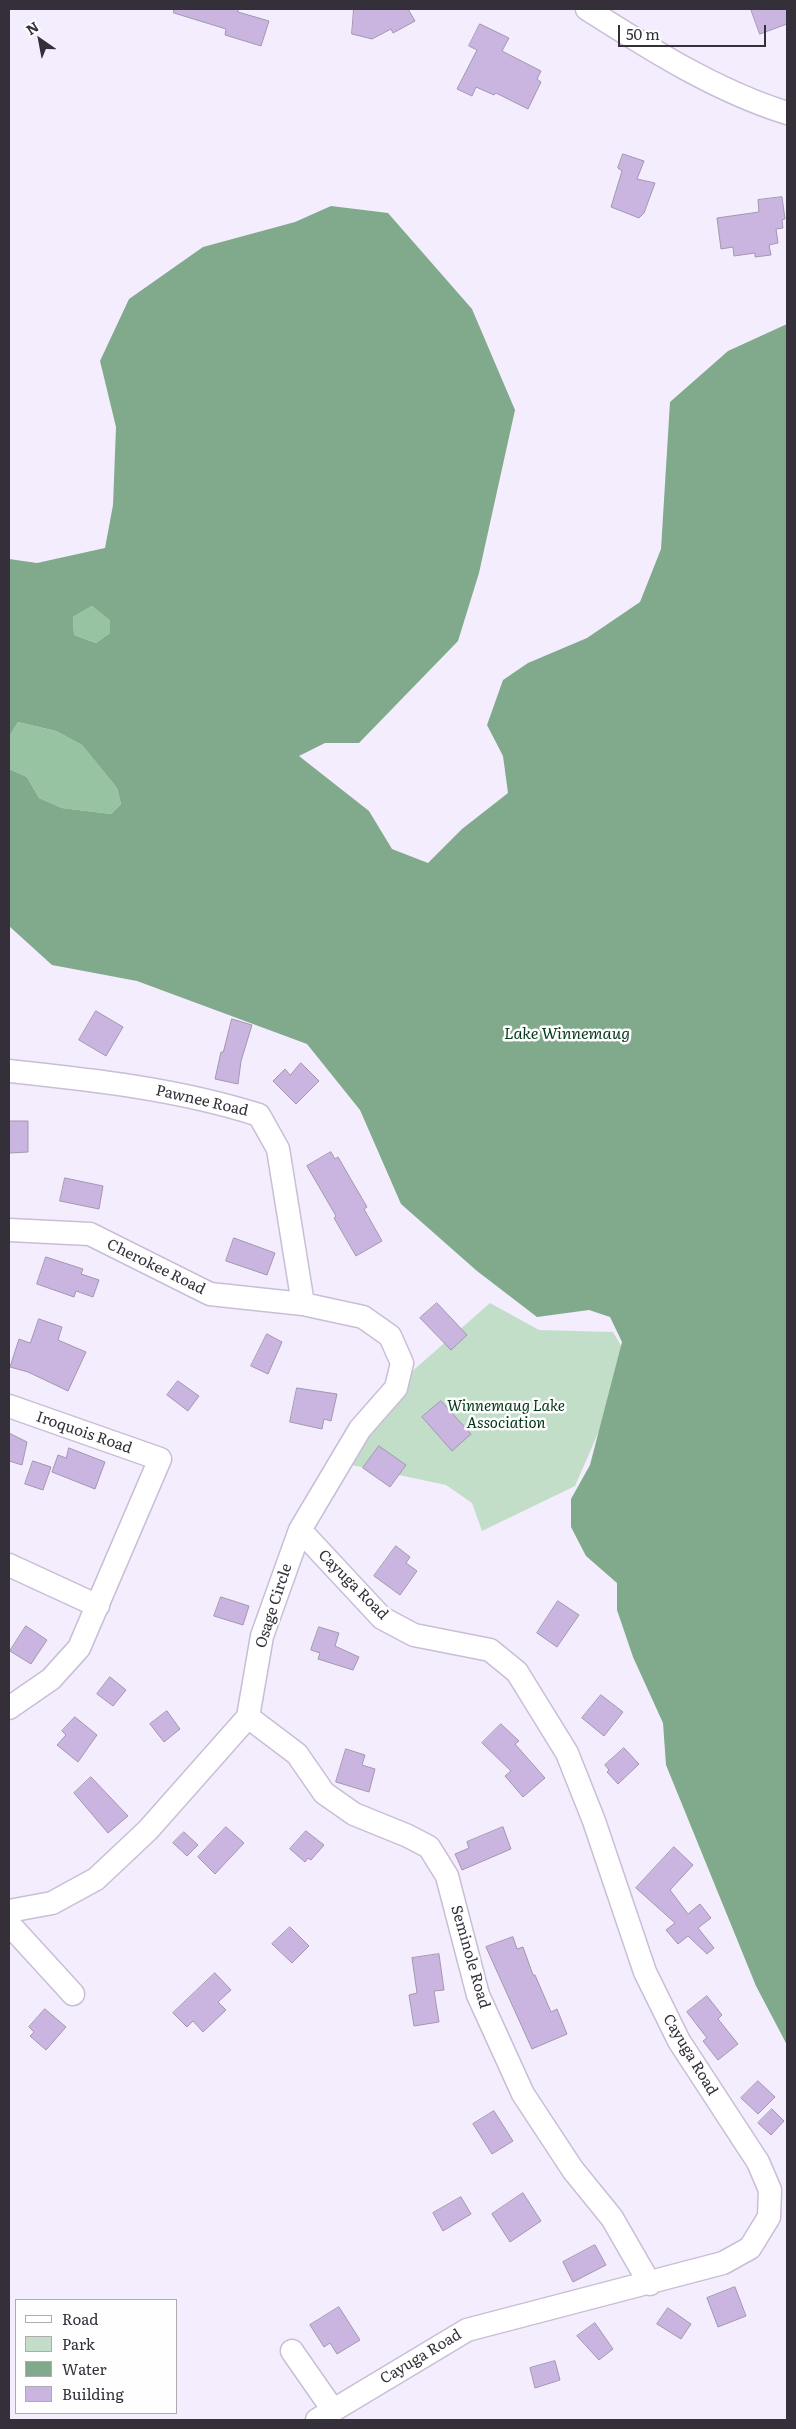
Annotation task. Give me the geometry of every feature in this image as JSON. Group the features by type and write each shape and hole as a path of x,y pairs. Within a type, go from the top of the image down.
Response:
{"street":[{"path":"587,9 636,40 727,90 787,113"},
{"name":"Pawnee Road","path":"9,1071 120,1083 218,1102 259,1115 278,1149 304,1304"},
{"name":"Cherokee Road","path":"9,1230 90,1234 210,1294 304,1304"},
{"name":"Osage Circle","path":"248,1717 262,1636 300,1530 360,1429 396,1388 402,1363 390,1336 363,1318 304,1304"},
{"name":"Iroquois Road","path":"9,1406 160,1459 98,1606"},
{"name":"Cayuga Road","path":"300,1530 382,1618 414,1635 490,1650 517,1672 566,1753 594,1821 646,1972 679,2041 758,2162 770,2190 769,2217 750,2248 722,2264 467,2330 325,2415"},
{"path":"9,1565 98,1606 79,1648 51,1679 9,1708"},
{"path":"9,1911 52,1904 96,1879 148,1830 248,1717"},
{"name":"Seminole Road","path":"248,1717 297,1754 324,1793 332,1799 354,1814 408,1836 429,1847 447,1876 478,1994 523,2094 572,2170 612,2218 650,2284"},
{"path":"9,1924 73,1994"},
{"path":"292,2351 325,2415"}],"green space":[{"name":"Winnemaug Lake Association","path":"490,1303 539,1330 613,1332 626,1354 603,1422 575,1486 482,1531 472,1503 446,1485 347,1464 360,1417"}],"shaded area":[{"path":"92,606 110,619 110,633 96,643 74,635 73,617"},
{"path":"18,722 56,731 82,745 117,788 121,804 111,814 62,808 39,798 27,777 9,769 9,737"}],"water":[{"name":"Lake Winnemaug","path":"331,206 388,213 472,309 515,410 479,573 458,641 359,743 325,743 299,756 369,811 392,849 428,863 462,829 508,793 503,756 487,725 503,680 528,663 587,638 640,602 661,549 670,402 728,351 787,324 787,2045 756,1986 666,1765 663,1723 633,1657 617,1610 617,1583 586,1556 571,1527 571,1499 590,1465 622,1342 610,1317 589,1310 537,1317 477,1271 401,1204 360,1110 307,1044 137,981 52,965 9,926 9,769 27,777 39,798 62,808 111,814 121,804 117,788 82,745 56,731 18,722 9,737 9,559 37,563 105,548 113,505 116,427 100,361 129,299 203,247 295,222","holes":["92,606 110,620 110,633 96,643 74,635 73,617"]}],"building":[{"path":"174,9 238,9 238,12 269,21 261,46 225,35 226,29 174,13"},
{"path":"354,9 408,9 415,21 393,33 391,29 372,39 352,34"},
{"path":"751,9 787,9 787,24 760,34"},
{"path":"480,24 509,38 502,51 541,71 537,79 541,82 528,109 496,93 494,95 476,87 472,96 457,89 477,50 469,46"},
{"path":"623,154 644,161 637,179 655,183 644,213 639,218 611,207 622,171 618,168"},
{"path":"782,197 785,219 782,220 783,228 776,229 778,243 769,245 771,255 755,257 755,253 734,256 733,247 721,249 717,218 759,212 758,200"},
{"path":"96,1011 123,1027 106,1056 79,1040"},
{"path":"232,1019 252,1025 241,1061 238,1084 215,1079 221,1052 223,1052"},
{"path":"301,1063 319,1081 296,1104 273,1081 285,1069 290,1075"},
{"path":"10,1121 28,1121 28,1152 10,1153"},
{"path":"331,1152 335,1159 338,1157 367,1207 364,1209 382,1241 356,1256 334,1218 336,1216 307,1166"},
{"path":"65,1178 103,1186 99,1209 60,1201"},
{"path":"234,1238 275,1253 267,1275 226,1261"},
{"path":"46,1257 83,1269 81,1274 99,1280 93,1297 76,1291 74,1297 37,1284"},
{"path":"437,1303 467,1335 451,1350 420,1318"},
{"path":"39,1319 62,1327 58,1340 86,1352 68,1391 28,1372 10,1367 19,1339 30,1343"},
{"path":"267,1334 282,1342 268,1374 251,1366"},
{"path":"178,1381 199,1396 188,1411 167,1395"},
{"path":"297,1388 337,1394 331,1421 324,1419 322,1429 290,1422"},
{"path":"441,1401 471,1434 452,1451 422,1417"},
{"path":"9,1433 27,1442 22,1465 9,1461"},
{"path":"379,1446 406,1465 390,1487 363,1468"},
{"path":"69,1448 105,1462 95,1489 52,1472 58,1455 66,1458"},
{"path":"33,1461 51,1467 43,1490 25,1484"},
{"path":"396,1546 410,1557 406,1563 417,1571 400,1595 374,1576"},
{"path":"221,1597 249,1606 243,1625 214,1616"},
{"path":"558,1601 579,1615 557,1647 537,1633"},
{"path":"26,1626 47,1640 31,1664 10,1651"},
{"path":"319,1627 339,1633 335,1646 359,1657 353,1670 318,1659 320,1653 311,1650"},
{"path":"110,1677 126,1690 113,1706 97,1694"},
{"path":"601,1695 623,1712 604,1736 582,1718"},
{"path":"167,1711 180,1729 164,1742 150,1724"},
{"path":"75,1717 97,1735 78,1762 57,1745 66,1735 62,1731"},
{"path":"501,1724 519,1741 515,1744 545,1778 523,1797 505,1776 511,1771 482,1743"},
{"path":"624,1748 639,1764 618,1784 607,1772 609,1770 605,1765"},
{"path":"346,1749 365,1755 362,1765 375,1769 369,1792 336,1782"},
{"path":"91,1777 128,1816 108,1833 74,1793"},
{"path":"226,1827 244,1843 215,1874 198,1857"},
{"path":"503,1827 511,1849 462,1870 455,1854 469,1848 467,1842"},
{"path":"306,1831 324,1845 311,1860 308,1858 305,1862 290,1849"},
{"path":"184,1832 198,1845 187,1856 173,1843"},
{"path":"674,1847 693,1865 670,1890 688,1914 700,1904 711,1918 698,1928 714,1948 707,1954 688,1936 678,1944 666,1930 675,1923 636,1888"},
{"path":"290,1927 309,1946 292,1963 272,1944"},
{"path":"513,1937 517,1949 523,1947 533,1975 535,1975 551,2012 557,2009 567,2034 532,2049 486,1947"},
{"path":"439,1954 444,1990 434,1991 439,2022 414,2026 409,1995 417,1993 412,1958"},
{"path":"215,1973 231,1990 218,2002 226,2010 203,2032 193,2021 187,2027 173,2013"},
{"path":"707,1996 722,2015 718,2019 738,2044 718,2060 703,2041 707,2038 687,2012"},
{"path":"45,2009 66,2027 46,2050 30,2036 34,2032 29,2027"},
{"path":"758,2081 775,2097 758,2114 741,2098"},
{"path":"772,2109 784,2121 771,2135 758,2123"},
{"path":"494,2111 513,2141 492,2154 473,2124"},
{"path":"523,2193 541,2221 510,2242 492,2214"},
{"path":"461,2197 471,2214 443,2231 433,2213"},
{"path":"595,2245 606,2265 573,2282 563,2262"},
{"path":"735,2287 746,2316 718,2327 707,2298"},
{"path":"339,2307 360,2340 337,2354 330,2343 324,2347 310,2325"},
{"path":"668,2308 691,2324 681,2339 657,2324"},
{"path":"595,2323 613,2349 599,2360 577,2336"},
{"path":"555,2361 560,2380 535,2388 530,2368"}]}
